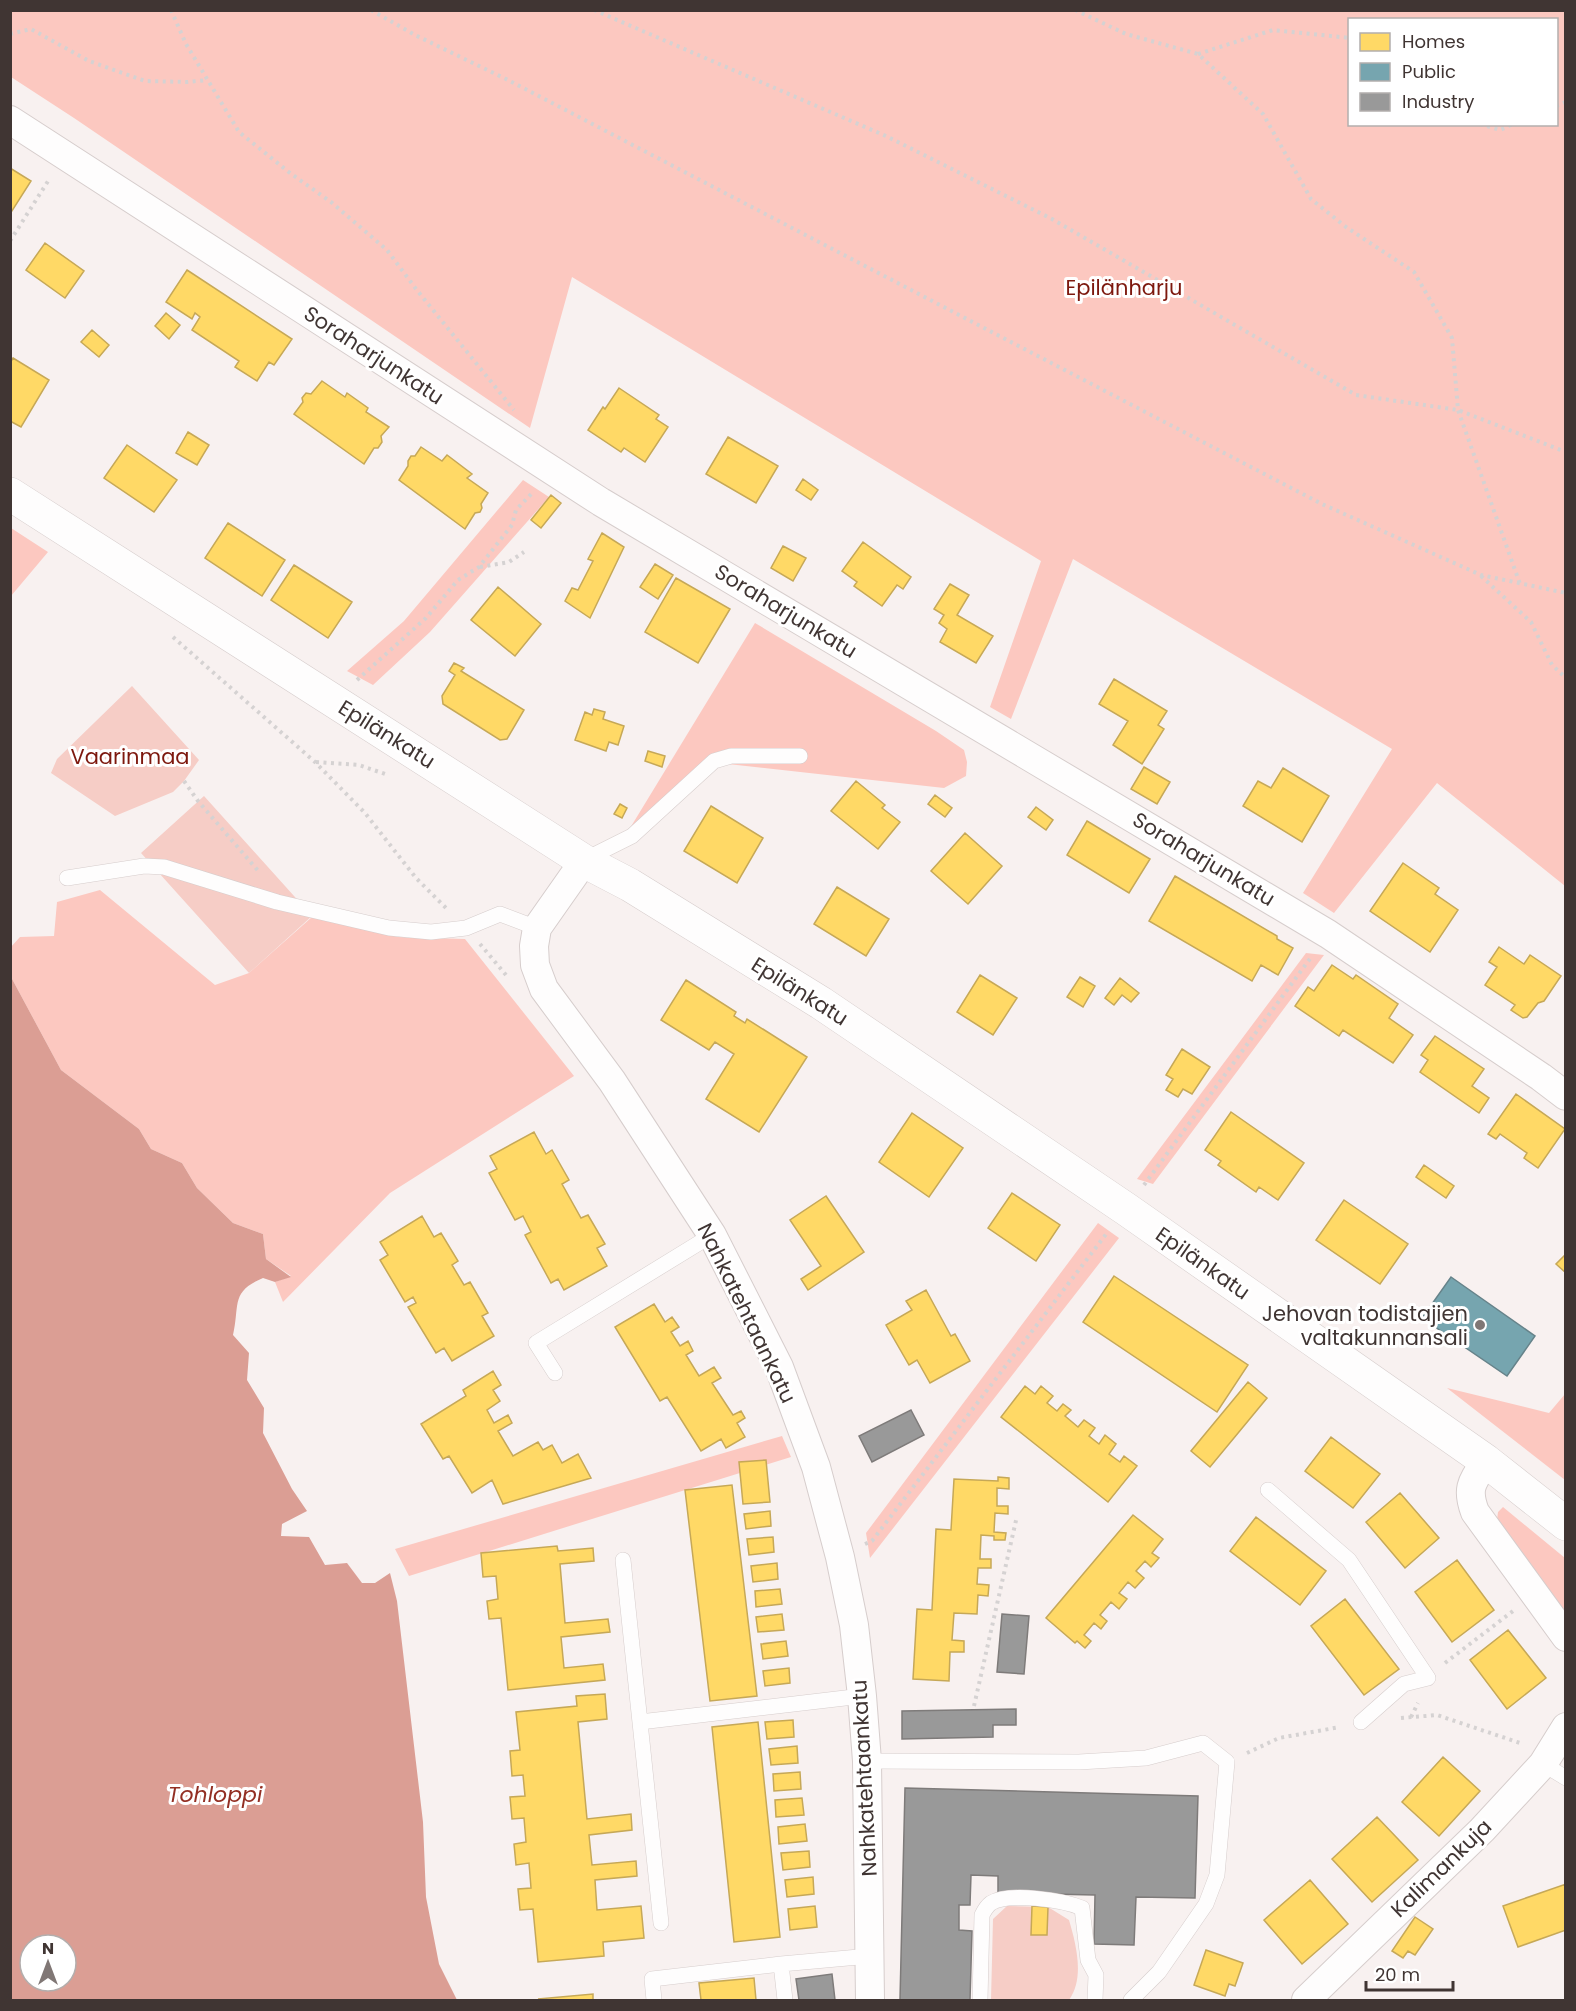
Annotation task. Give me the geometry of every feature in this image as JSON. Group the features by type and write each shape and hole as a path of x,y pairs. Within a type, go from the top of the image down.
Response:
{"street":[{"name":"Soraharjunkatu","path":"10,120 601,502 1328,934 1566,1096"},
{"name":"Epilänkatu","path":"10,494 584,861 630,885 1134,1199 1486,1461 1566,1524"},
{"path":"537,928 584,861"},
{"name":"Nahkatehtaankatu","path":"537,928 534,946 535,965 544,989 612,1081 712,1235 779,1366 816,1467 840,1557 854,1625 862,1696 867,1761 870,2001"},
{"path":"1486,1461 1472,1482 1469,1496 1475,1512 1566,1637"},
{"name":"Kalimankuja","path":"1306,2001 1482,1830 1553,1765 1566,1727"}],"lane":[{"path":"584,861 632,836 714,761 731,756 800,756"},
{"path":"67,878 144,866 164,867 289,905 389,928 431,932 466,928 500,914 537,928"},
{"path":"555,1373 536,1343 712,1235"},
{"path":"1268,1490 1349,1560 1428,1678 1404,1684 1361,1722"},
{"path":"623,1560 661,1923"},
{"path":"640,1722 862,1696"},
{"path":"867,1761 1079,1762 1146,1758 1203,1743 1227,1762 1217,1875 1206,1904 1159,1972 1131,2001"},
{"path":"980,2001 982,1915 989,1904 1003,1899 1051,1900 1082,1908 1088,1960 1096,1975 1095,2001"},
{"path":"654,2001 652,1979 870,1956"},
{"path":"781,1964 785,2001"}],"path":[{"path":"171,10 186,44 239,132 290,173 332,202 387,250 498,389"},
{"path":"371,10 1322,504 1481,575 1566,593"},
{"path":"594,10 886,136 1041,214 1356,395 1458,410 1566,452"},
{"path":"1075,10 1126,33 1198,54 1263,114 1311,199 1346,227 1414,272 1452,338 1458,410 1520,584"},
{"path":"10,33 31,29 89,61 145,81 207,80"},
{"path":"1198,54 1273,30 1348,38"},
{"path":"1487,126 1500,130 1509,126"},
{"path":"10,241 32,207"},
{"path":"353,684 426,618 458,580 479,567 512,525 516,510 552,470"},
{"path":"479,567 509,562 524,552"},
{"path":"1481,575 1531,622 1552,665 1566,678"},
{"path":"172,636 315,762 364,813 416,878 466,928 511,981"},
{"path":"184,781 198,801 289,905"},
{"path":"840,1557 872,1541 1134,1199 1318,948"},
{"path":"974,1706 1017,1516"},
{"path":"1460,1651 1503,1618"},
{"path":"1227,1762 1279,1738 1361,1722 1437,1715 1553,1765"}],"green space":[{"name":"Epilänharju","path":"10,11 1565,11 1565,886 1437,783 1334,913 1303,893 1392,749 1073,559 1011,719 990,707 1041,561 572,277 530,428 11,77"},
{"path":"523,480 549,497 430,632 373,685 347,671 404,621"},
{"path":"11,528 48,552 11,596"},
{"path":"755,623 964,750 967,762 966,776 944,788 719,763 624,838"},
{"name":"Vaarinmaa","path":"132,686 199,760 173,792 115,816 51,773 57,759"},
{"path":"204,796 312,916 249,973 141,853"},
{"path":"100,890 215,985 249,973 312,917 398,937 465,939 574,1076 390,1193 283,1302 275,1282 291,1276 266,1259 263,1234 233,1223 197,1188 182,1163 151,1149 139,1129 61,1070 11,977 10,948 20,937 54,936 57,902"},
{"path":"1306,953 1324,955 1153,1184 1137,1179"},
{"path":"1098,1223 1119,1238 870,1558 866,1533"},
{"path":"1447,1388 1549,1413 1565,1394 1565,1480"},
{"path":"782,1436 791,1457 409,1576 395,1549"},
{"path":"1503,1507 1565,1558 1565,1613 1497,1520 1498,1512"},
{"path":"1007,1906 1048,1907 1069,1920 1078,1971 1077,1982 1069,2000 991,2000 993,1919"}],"water":[{"name":"Tohloppi","path":"11,977 61,1070 139,1129 151,1149 182,1163 197,1188 233,1223 263,1234 266,1259 291,1277 275,1282 263,1278 245,1289 238,1300 233,1335 249,1353 247,1380 264,1408 263,1433 292,1489 307,1511 282,1524 281,1536 309,1537 325,1565 347,1563 362,1583 375,1583 390,1573 397,1601 423,1822 426,1897 439,1964 457,2000 11,2000"}],"building: Homes":[{"path":"10,168 31,181 10,214"},
{"path":"45,243 84,271 65,298 26,270"},
{"path":"187,270 292,339 274,365 269,362 257,381 235,367 239,361 192,330 200,317 195,313 192,319 166,302"},
{"path":"166,313 180,325 169,339 155,326"},
{"path":"92,330 109,345 99,357 81,342"},
{"path":"13,358 49,380 21,427 10,421 10,363"},
{"path":"322,381 345,397 347,393 368,408 366,412 389,427 381,436 382,442 378,448 374,448 364,464 294,414 303,402 302,398 306,393 311,394"},
{"path":"619,388 659,415 656,419 668,427 645,462 624,448 621,452 588,430"},
{"path":"188,432 209,445 197,465 176,453"},
{"path":"728,437 778,466 756,503 706,474"},
{"path":"127,445 177,480 154,512 104,478"},
{"path":"421,447 442,461 447,455 472,474 467,478 488,493 481,504 480,512 475,513 465,529 399,480 411,456 415,456"},
{"path":"803,479 818,490 811,500 796,490"},
{"path":"551,495 561,503 541,528 531,520"},
{"path":"228,523 285,560 262,596 205,558"},
{"path":"602,533 624,547 590,618 565,601 572,588 578,590 593,561 588,559"},
{"path":"863,542 911,577 903,589 897,585 882,606 854,586 857,582 842,571"},
{"path":"783,546 806,558 793,581 771,568"},
{"path":"655,564 673,575 658,599 640,587"},
{"path":"294,565 352,602 328,638 271,600"},
{"path":"676,578 730,609 698,663 645,632"},
{"path":"950,584 969,595 957,615 993,636 976,663 940,642 947,629 939,623 944,615 934,609"},
{"path":"498,587 541,624 515,656 471,620"},
{"path":"454,663 464,668 461,671 524,710 507,739 500,740 443,704 442,696 455,675 449,671"},
{"path":"1114,679 1167,711 1158,725 1164,729 1142,764 1113,745 1128,721 1099,704"},
{"path":"594,709 605,712 603,719 624,726 618,745 609,742 606,751 575,740 585,712 592,715"},
{"path":"648,751 665,756 662,767 645,761"},
{"path":"1144,767 1170,782 1157,804 1131,789"},
{"path":"1283,768 1329,796 1302,842 1243,806 1258,781 1271,788"},
{"path":"856,781 885,805 882,808 900,822 878,849 831,811"},
{"path":"935,795 952,808 945,817 928,804"},
{"path":"620,804 627,808 622,818 614,814"},
{"path":"711,806 763,838 737,883 684,851"},
{"path":"1036,807 1053,820 1046,830 1028,817"},
{"path":"1087,821 1150,859 1129,893 1067,855"},
{"path":"965,833 1002,866 968,904 931,871"},
{"path":"1403,863 1439,888 1435,894 1458,910 1430,952 1370,911"},
{"path":"1175,876 1277,936 1277,939 1293,948 1278,975 1261,965 1252,981 1149,921"},
{"path":"837,887 889,919 866,956 814,924"},
{"path":"1499,947 1524,964 1530,955 1561,976 1544,1001 1538,1003 1527,1017 1523,1018 1511,1010 1515,1005 1485,985 1497,967 1489,962"},
{"path":"1332,965 1353,979 1356,975 1398,1004 1389,1018 1413,1035 1393,1063 1343,1030 1339,1036 1295,1006 1308,987 1314,991"},
{"path":"980,975 1017,998 993,1035 957,1012"},
{"path":"1080,977 1095,986 1083,1007 1067,997"},
{"path":"1120,978 1139,993 1131,1002 1122,995 1114,1005 1105,998"},
{"path":"686,980 736,1012 734,1016 745,1023 747,1019 807,1057 759,1132 706,1099 734,1054 715,1042 709,1050 661,1020"},
{"path":"1435,1036 1484,1069 1472,1086 1489,1098 1479,1113 1420,1072 1428,1060 1421,1055"},
{"path":"1182,1049 1210,1067 1192,1094 1183,1089 1178,1097 1166,1090 1173,1079 1166,1075"},
{"path":"1516,1094 1565,1129 1538,1168 1524,1158 1527,1153 1500,1134 1496,1139 1488,1134"},
{"path":"1231,1112 1304,1163 1278,1200 1259,1187 1256,1192 1218,1165 1221,1161 1205,1150"},
{"path":"912,1113 963,1148 929,1197 879,1162"},
{"path":"534,1132 546,1154 552,1150 569,1180 562,1184 581,1218 588,1215 605,1244 597,1248 607,1266 564,1290 558,1279 551,1283 525,1235 531,1232 523,1216 515,1220 489,1173 497,1169 490,1156"},
{"path":"1424,1165 1454,1186 1446,1198 1416,1177"},
{"path":"1012,1193 1060,1225 1036,1261 988,1228"},
{"path":"826,1196 864,1252 808,1290 801,1279 821,1266 790,1220"},
{"path":"1344,1200 1408,1244 1380,1284 1316,1240"},
{"path":"422,1216 434,1237 441,1233 458,1261 452,1265 464,1285 470,1282 488,1313 482,1316 494,1336 452,1361 444,1348 436,1353 408,1307 416,1303 413,1297 405,1302 380,1260 388,1255 380,1242"},
{"path":"1564,1256 1566,1257 1566,1273 1556,1264"},
{"path":"1114,1276 1248,1365 1217,1412 1083,1322"},
{"path":"926,1290 951,1336 955,1334 970,1361 930,1383 917,1360 909,1365 886,1325 912,1310 906,1301"},
{"path":"654,1304 665,1322 672,1317 679,1327 671,1332 680,1346 688,1341 693,1351 686,1355 699,1376 714,1367 721,1378 712,1383 733,1415 741,1411 745,1418 737,1423 745,1437 726,1448 721,1439 701,1451 667,1397 660,1401 615,1327"},
{"path":"493,1371 501,1385 493,1390 500,1401 487,1410 494,1423 508,1415 512,1423 498,1431 513,1456 538,1442 543,1450 552,1445 562,1463 578,1454 591,1478 503,1504 492,1480 472,1493 449,1456 443,1459 421,1424 466,1396 463,1390"},
{"path":"1248,1382 1267,1398 1210,1467 1191,1451"},
{"path":"1025,1386 1035,1394 1041,1386 1053,1396 1047,1403 1057,1411 1063,1404 1071,1410 1065,1416 1078,1427 1084,1420 1095,1428 1089,1436 1099,1444 1105,1435 1116,1444 1109,1454 1120,1462 1124,1456 1137,1466 1108,1502 1001,1417"},
{"path":"1331,1437 1380,1474 1353,1508 1305,1471"},
{"path":"766,1460 770,1502 743,1504 739,1462"},
{"path":"998,1477 1009,1478 1009,1489 997,1488 997,1506 1008,1506 1008,1514 995,1513 994,1532 1006,1533 1005,1540 994,1540 994,1536 981,1535 980,1559 991,1559 991,1568 978,1568 977,1584 989,1585 988,1596 978,1595 977,1614 954,1613 952,1640 964,1641 964,1652 950,1652 949,1681 913,1679 917,1609 932,1610 936,1529 951,1530 954,1479 998,1481"},
{"path":"732,1485 757,1696 710,1701 685,1490"},
{"path":"1400,1493 1439,1538 1405,1568 1366,1522"},
{"path":"770,1511 771,1526 746,1529 744,1514"},
{"path":"1133,1515 1163,1539 1152,1553 1159,1558 1151,1567 1145,1561 1136,1571 1144,1578 1135,1588 1128,1582 1119,1593 1127,1599 1119,1609 1111,1602 1100,1615 1107,1621 1101,1629 1094,1623 1084,1635 1091,1641 1085,1648 1077,1641 1075,1643 1046,1618"},
{"path":"1256,1517 1326,1571 1300,1605 1230,1551"},
{"path":"773,1537 774,1552 749,1555 747,1539"},
{"path":"557,1546 558,1551 593,1548 594,1561 560,1564 565,1623 608,1619 610,1632 561,1637 564,1668 603,1664 605,1680 508,1690 501,1618 489,1619 487,1601 498,1599 496,1576 483,1577 481,1553"},
{"path":"1457,1560 1494,1610 1452,1642 1415,1592"},
{"path":"777,1563 778,1579 753,1582 751,1566"},
{"path":"780,1589 782,1604 756,1607 755,1591"},
{"path":"1345,1599 1399,1669 1364,1695 1311,1626"},
{"path":"782,1614 784,1630 758,1632 756,1617"},
{"path":"1508,1630 1546,1678 1507,1709 1470,1660"},
{"path":"786,1641 788,1656 763,1659 761,1644"},
{"path":"789,1668 790,1683 765,1686 763,1671"},
{"path":"605,1694 607,1719 578,1722 587,1819 631,1814 632,1830 589,1835 592,1865 636,1861 637,1876 595,1880 597,1910 641,1906 644,1938 603,1942 604,1956 538,1962 533,1909 520,1910 518,1889 531,1888 529,1863 516,1865 514,1844 526,1842 524,1818 512,1819 510,1797 525,1796 523,1775 512,1776 510,1751 520,1750 516,1712 577,1706 576,1696"},
{"path":"793,1720 794,1737 767,1739 765,1722"},
{"path":"758,1722 780,1937 734,1942 712,1727"},
{"path":"797,1746 798,1763 771,1765 769,1749"},
{"path":"1443,1757 1480,1791 1439,1836 1402,1802"},
{"path":"800,1772 801,1789 774,1791 773,1774"},
{"path":"802,1798 804,1815 776,1817 775,1800"},
{"path":"1377,1817 1418,1860 1372,1902 1332,1859"},
{"path":"805,1824 807,1841 779,1844 778,1827"},
{"path":"809,1851 810,1867 783,1870 781,1853"},
{"path":"813,1877 814,1894 787,1897 785,1880"},
{"path":"1310,1880 1348,1924 1302,1964 1264,1920"},
{"path":"1566,1884 1566,1930 1518,1947 1503,1906"},
{"path":"815,1906 817,1927 790,1930 788,1909"},
{"path":"1032,1906 1048,1907 1047,1935 1031,1935"},
{"path":"1415,1917 1433,1929 1415,1955 1408,1951 1403,1958 1392,1951"},
{"path":"1206,1950 1243,1963 1235,1986 1229,1984 1225,1996 1194,1985"},
{"path":"754,1978 756,2000 701,2000 699,1983"},
{"path":"593,1994 593,2000 538,1999"}],"building: Public":[{"path":"1451,1277 1535,1336 1507,1376 1422,1318"}],"building: Industry":[{"path":"911,1410 924,1435 872,1462 859,1436"},
{"path":"1002,1614 1029,1616 1024,1674 997,1672"},
{"path":"1016,1709 1016,1725 993,1725 993,1737 902,1739 902,1711"},
{"path":"905,1788 1198,1796 1195,1898 1136,1897 1134,1945 1094,1944 1095,1895 998,1893 998,1876 971,1875 970,1905 959,1905 959,1930 972,1931 970,2000 900,2000"},
{"path":"832,1974 835,2000 799,2000 796,1979"}],"place":[{"name":"Jehovan todistajien valtakunnansali","path":"1480,1325"}]}
